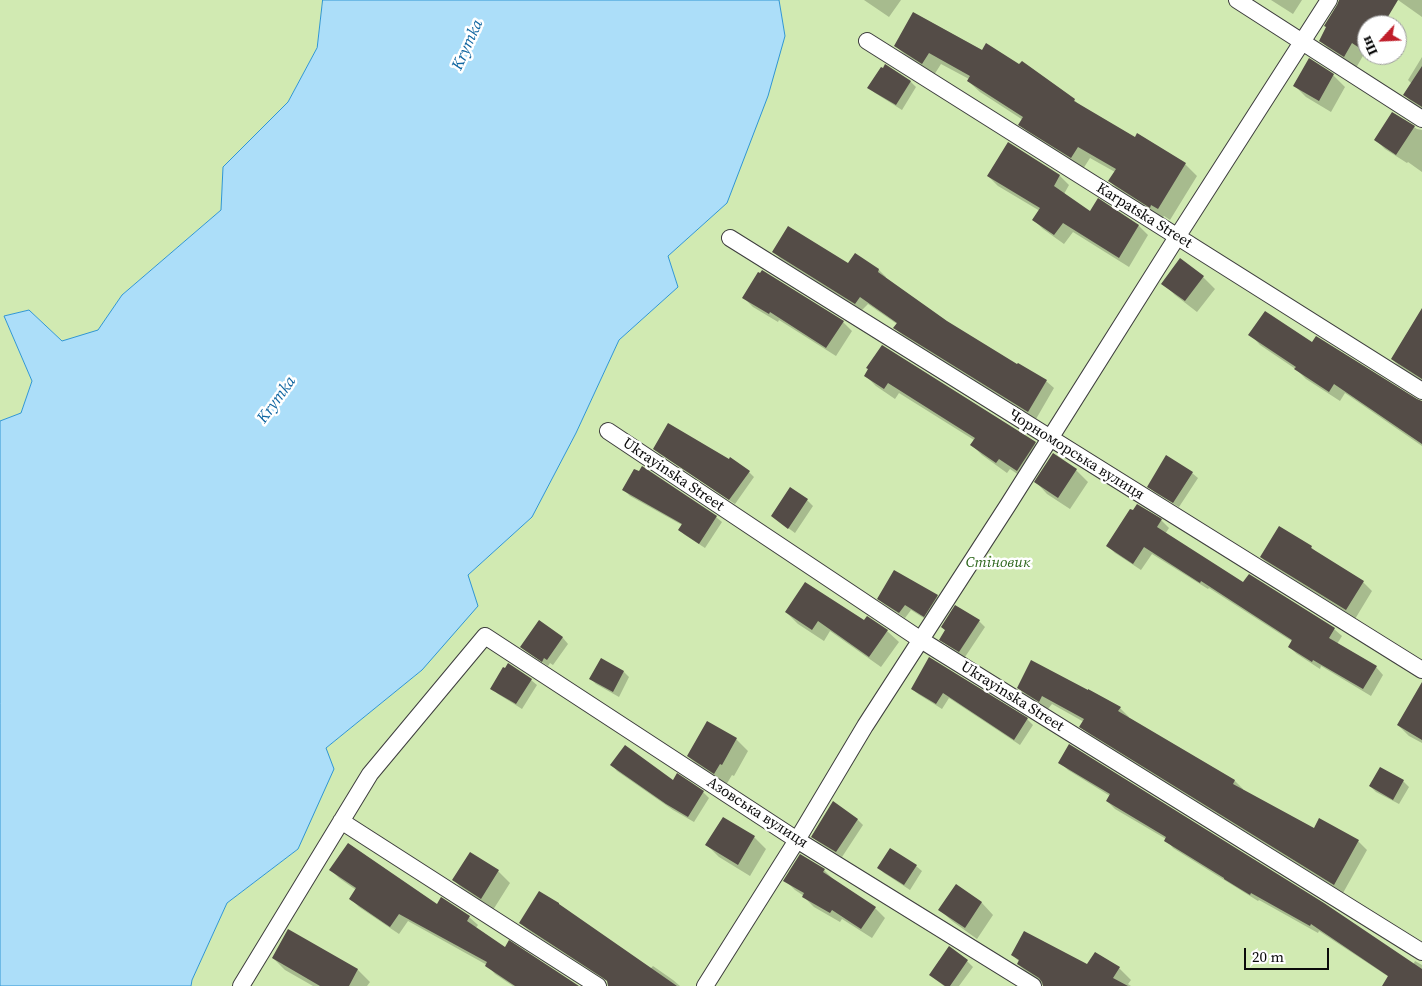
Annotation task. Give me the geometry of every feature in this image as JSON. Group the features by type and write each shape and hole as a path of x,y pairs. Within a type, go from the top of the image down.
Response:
{"lane":[{"path":"1237,0 1422,119"},
{"path":"705,986 797,840 865,726 1329,0"},
{"name":"Karpatska Street","path":"867,41 1422,390"},
{"name":"Чорноморська вулиця","path":"730,238 1422,670"},
{"name":"Ukrayinska Street","path":"608,431 921,640 1422,952"},
{"name":"Азовська вулиця","path":"341,821 370,774 485,636 797,840 1033,986"},
{"path":"241,986 341,821 598,986"}],"green space":[{"path":"0,0 323,0 317,48 288,102 223,167 221,210 122,295 98,331 62,341 29,310 4,316 32,381 21,413 0,421"},
{"name":"Стіновик","path":"779,0 1422,0 1422,986 191,986 227,903 298,849 326,748 422,670 468,575 532,517 576,433 619,340 678,287 668,256 727,203 785,36"}],"water":[{"name":"Krymka","path":"323,0 779,0 785,36 768,96 727,203 668,256 678,287 619,340 576,433 532,517 468,575 478,606 422,670 326,748 334,769 298,849 227,903 191,986 0,986 0,421 21,413 32,381 4,316 29,310 62,341 98,330 122,295 221,210 223,167 288,102 317,48"}],"building":[{"path":"1339,0 1398,0 1389,15 1357,15 1357,46 1352,43 1344,57 1319,41 1326,27 1324,26"},
{"path":"913,12 982,50 986,43 1019,64 1022,61 1075,99 1074,101 1135,137 1137,133 1186,163 1158,209 1151,205 1150,208 1108,181 1116,169 1078,147 1071,158 1018,125 1023,117 967,81 970,76 929,53 922,64 894,46"},
{"path":"1309,58 1334,74 1319,101 1293,86"},
{"path":"885,64 911,81 896,105 867,88"},
{"path":"1422,66 1422,107 1403,95"},
{"path":"1392,112 1415,126 1396,155 1374,140"},
{"path":"1008,142 1060,175 1054,186 1090,211 1098,198 1139,225 1119,258 1063,223 1054,235 1032,220 1040,208 987,176"},
{"path":"788,226 848,263 855,253 879,269 878,272 947,321 1047,380 1028,412 893,328 897,323 860,297 855,304 772,252"},
{"path":"1180,258 1204,276 1185,301 1161,284"},
{"path":"762,270 844,321 826,348 770,312 769,314 742,298 758,272 760,273"},
{"path":"1422,308 1422,379 1391,359"},
{"path":"1265,311 1312,342 1316,336 1422,401 1422,444 1334,384 1329,392 1248,335"},
{"path":"882,345 1036,442 1017,471 999,459 996,463 970,445 975,438 888,383 884,389 864,376 868,369 866,368"},
{"path":"668,423 729,459 730,457 750,471 729,500 653,449"},
{"path":"1053,453 1077,469 1058,498 1034,482"},
{"path":"1166,455 1193,472 1173,503 1147,487"},
{"path":"642,466 717,516 699,544 678,530 682,524 622,490 634,469 639,471"},
{"path":"790,487 808,499 788,529 771,516"},
{"path":"1137,504 1162,519 1157,527 1243,582 1249,574 1335,628 1329,638 1377,666 1363,689 1288,647 1292,640 1201,581 1200,583 1144,547 1133,564 1106,546 1130,509 1133,510"},
{"path":"1279,526 1364,581 1346,610 1260,557"},
{"path":"894,570 938,595 924,617 905,605 899,613 877,599"},
{"path":"805,582 864,620 867,616 888,630 869,657 818,621 812,630 785,612"},
{"path":"955,605 980,620 959,652 939,640 945,630 941,627"},
{"path":"539,620 563,637 547,660 544,658 542,662 520,647"},
{"path":"929,657 1028,718 1014,740 943,693 936,704 911,689"},
{"path":"601,658 624,671 613,692 589,679"},
{"path":"1031,660 1121,707 1118,711 1235,780 1233,784 1314,828 1319,818 1359,840 1334,885 1079,727 1084,719 1042,696 1039,702 1017,688"},
{"path":"508,663 532,679 516,704 490,689 503,667 505,668"},
{"path":"1422,682 1422,740 1397,725"},
{"path":"707,721 737,738 722,765 720,764 714,774 687,756"},
{"path":"1069,744 1324,903 1422,969 1422,986 1382,986 1388,976 1311,924 1310,926 1251,893 1250,895 1164,841 1166,837 1106,801 1110,794 1058,763"},
{"path":"625,745 673,780 677,773 704,791 688,817 610,765"},
{"path":"1380,767 1404,780 1393,800 1369,786"},
{"path":"833,801 858,819 836,852 811,837"},
{"path":"723,817 755,836 738,865 705,845"},
{"path":"348,843 437,904 441,897 470,916 467,921 505,947 509,940 579,986 515,986 485,966 487,962 399,914 390,927 349,899 356,888 329,870"},
{"path":"890,848 917,865 904,885 877,868"},
{"path":"470,852 499,870 481,899 452,880"},
{"path":"800,854 825,869 823,872 876,907 861,929 832,910 830,913 802,897 804,893 783,881"},
{"path":"956,884 982,902 965,928 938,910"},
{"path":"539,891 677,986 608,986 607,981 603,978 519,923"},
{"path":"288,929 358,969 349,986 320,986 272,958"},
{"path":"1024,931 1087,964 1095,952 1120,967 1113,978 1128,986 1043,986 1039,978 1017,964 1019,960 1011,955"},
{"path":"949,946 968,960 950,986 945,986 929,975"}]}
